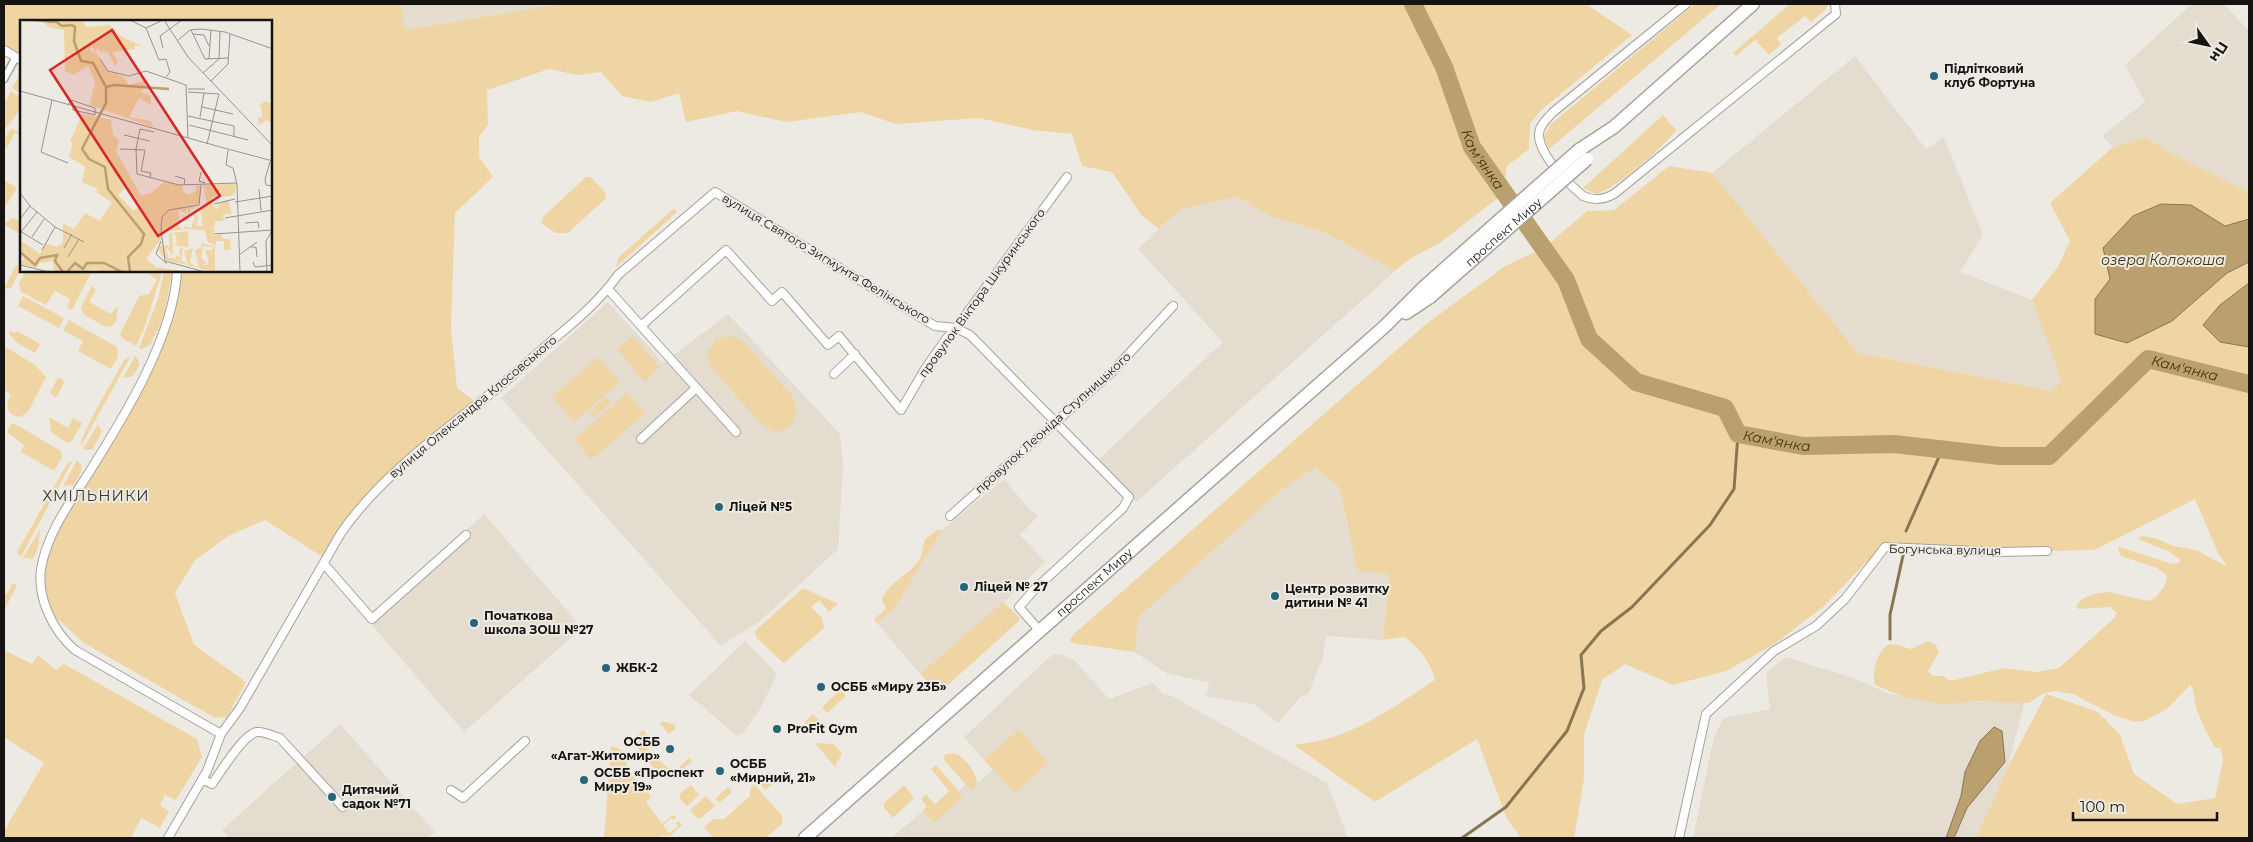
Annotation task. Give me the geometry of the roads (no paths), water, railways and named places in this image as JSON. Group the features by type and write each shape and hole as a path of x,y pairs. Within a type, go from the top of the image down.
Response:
{"main road":[{"name":"проспект Миру","path":"806,838 1039,630 1754,4"}],"street":[{"path":"1686,4 1552,113 1540,129 1540,146 1583,196 1591,200 1598,200 1614,194 1836,14 1835,4"},
{"path":"4,50 19,59 4,79"},
{"name":"провулок Віктора Шкуринського","path":"855,354 901,410 946,339 1066,177"},
{"name":"вулиця Святого Зигмунта Фелінського","path":"715,192 935,326 956,328 970,335 1129,497 1123,508 1034,590 1019,607 1039,630"},
{"name":"вулиця Олександра Клосовського","path":"168,838 202,779 222,734 240,708 354,514 402,465 489,395 587,311 618,276 715,192"},
{"path":"642,326 726,250 772,301 782,292 828,345 840,336 855,354 834,374"},
{"path":"177,272 170,314 153,360 107,444 68,504 47,547 41,568 42,593 51,619 66,642 83,655 222,734"},
{"path":"608,289 736,432"},
{"name":"провулок Леоніда Ступницького","path":"950,516 1112,372 1174,306"},
{"path":"641,439 696,388"},
{"path":"324,564 372,619 466,535"},
{"name":"Богунська вулиця","path":"1679,838 1706,714 1774,651 1816,626 1845,599 1885,547 1998,552 2047,551"},
{"path":"202,779 212,784 245,738 257,732 269,734 280,738 344,807"},
{"path":"451,790 462,798 525,740"}],"water":[{"name":"озера Колокоша","path":"2161,204 2191,205 2225,226 2249,219 2249,262 2227,273 2172,321 2127,343 2095,334 2095,299 2110,279 2103,248 2133,216"},
{"name":"озера Колокоша","path":"2249,283 2249,347 2220,342 2203,325 2220,305"},
{"path":"1994,727 2002,731 2005,762 1967,808 1954,838 1946,838 1961,796 1965,772 1980,741"}],"waterway":[{"name":"Кам'янка","path":"1413,4 1444,67 1472,147 1566,280 1589,339 1636,382 1725,408 1738,434 1803,446 1894,444 2000,456 2049,456 2148,359 2249,384"},
{"path":"1462,838 1506,807 1567,731 1584,688 1581,655 1601,631 1632,607 1710,525 1734,489 1738,434"},
{"path":"1906,531 1942,450"},
{"path":"1890,639 1890,615 1904,551"}],"place":[{"name":"Підлітковий клуб Фортуна","path":"1934,76"},
{"name":"Ліцей №5","path":"719,507"},
{"name":"Ліцей № 27","path":"964,587"},
{"name":"Центр розвитку дитини № 41","path":"1275,596"},
{"name":"Початкова школа ЗОШ №27","path":"474,623"},
{"name":"ЖБК-2","path":"606,668"},
{"name":"ОСББ «Миру 23Б»","path":"821,687"},
{"name":"ProFit Gym","path":"777,729"},
{"name":"ОСББ «Агат-Житомир»","path":"670,749"},
{"name":"ОСББ «Мирний, 21»","path":"720,771"},
{"name":"ОСББ «Проспект Миру 19»","path":"584,780"},
{"name":"Дитячий садок №71","path":"332,797"}],"district":[{"name":"ХМІЛЬНИКИ","path":"96,496"}]}
